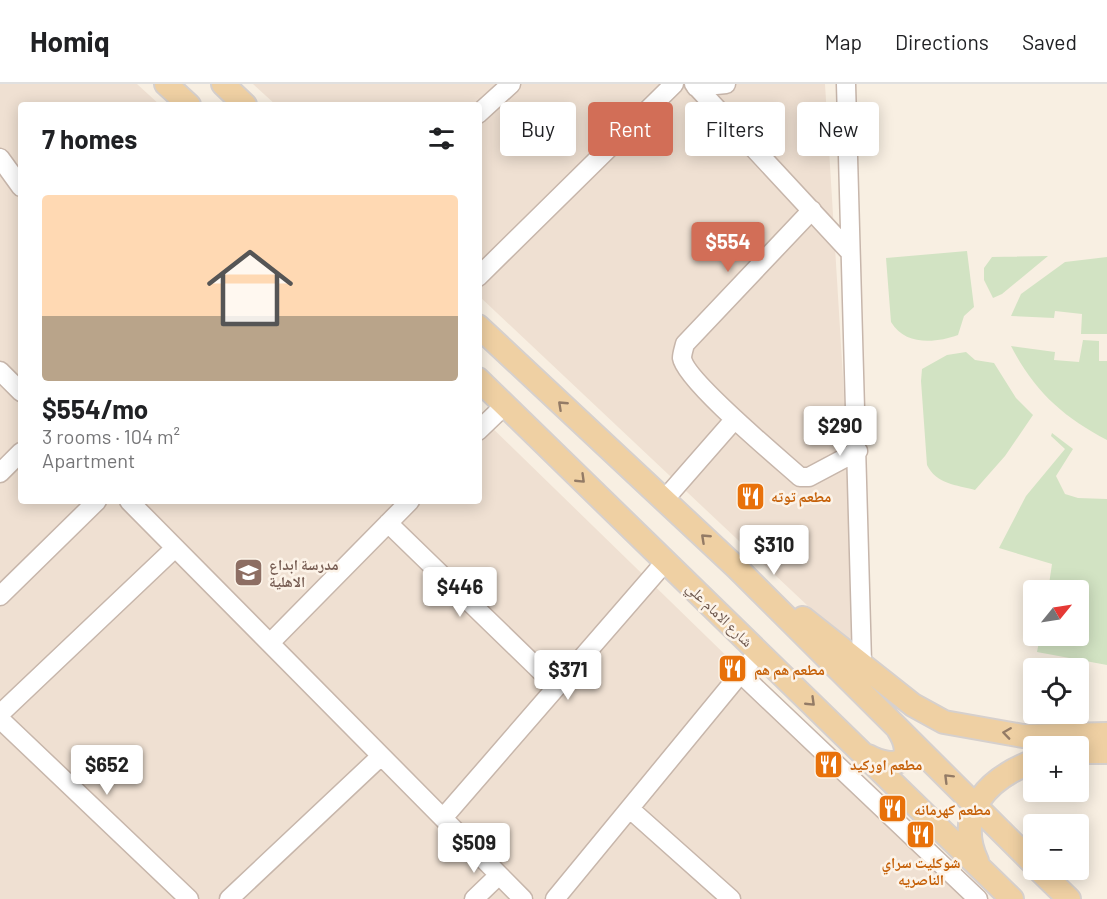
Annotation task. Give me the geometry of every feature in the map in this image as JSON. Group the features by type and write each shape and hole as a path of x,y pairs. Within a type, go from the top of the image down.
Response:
{"main road":[{"path":"166,84 186,102"},
{"path":"224,84 242,102"},
{"path":"482,330 737,568 1023,853"},
{"name":"شارع الامام علي","path":"482,383 979,866 1004,896"},
{"path":"737,568 862,662 913,705 944,722 1023,736 1107,734"},
{"path":"866,755 882,764 892,765 902,760 907,750 905,741 897,728"},
{"path":"1089,752 1107,752"},
{"path":"979,866 971,848 968,829 975,806 1001,777 1023,766"},
{"path":"1049,880 1069,899"}],"street":[{"path":"482,110 511,84"},
{"path":"482,273 674,84"},
{"path":"695,85 726,84"},
{"path":"846,84 849,251 858,451 862,662"},
{"path":"695,85 849,251"},
{"path":"0,158 18,183"},
{"path":"813,210 685,344 682,358 688,371 734,420 800,477 809,477 858,451"},
{"path":"0,371 18,389"},
{"path":"482,427 504,405"},
{"path":"664,500 734,420"},
{"path":"0,473 18,455"},
{"path":"0,596 94,504"},
{"path":"132,504 523,899"},
{"path":"270,643 407,504"},
{"path":"388,523 557,687"},
{"path":"0,714 175,548"},
{"path":"443,819 666,561"},
{"path":"555,899 759,651"},
{"path":"740,673 978,899"},
{"path":"0,719 189,899"},
{"path":"229,899 381,756"},
{"path":"630,809 731,899"},
{"path":"474,899 499,875"}],"shaded area":[{"path":"0,84 137,84 157,102 18,102 18,504 482,504 482,418 976,899 0,899"},
{"path":"253,84 825,84 826,102 797,102 797,156 829,156 860,655 482,299 482,102 273,102"}],"green space":[{"path":"967,251 974,307 964,316 958,335 940,340 921,341 897,330 891,322 886,258"},
{"path":"1048,256 1002,294 993,298 984,280 984,268 992,257"},
{"path":"1107,257 1107,334 1081,334 1082,314 1055,311 1054,318 1011,316 1021,294 1065,262"},
{"path":"1083,340 1099,341 1099,361 1107,361 1107,440 1077,422 1051,401 1030,376 1011,346 1055,352 1054,360 1079,362"},
{"path":"966,352 975,360 994,363 1016,398 1033,415 1005,456 975,490 941,480 927,465 921,381 922,369 947,355"},
{"path":"1052,433 1073,449 1056,476 1065,494 1078,498 1107,499 1107,665 1089,662 1089,658 1069,658 1037,652 1038,646 1089,646 1089,580 1050,580 1052,564 999,548 1026,496 1065,449 1051,436"}],"place":[{"name":"مطعم توته","path":"750,496"},
{"name":"مدرسة ابداع الاهلية","path":"248,573"},
{"name":"مطعم هم هم","path":"733,669"},
{"name":"مطعم اوركيد","path":"829,764"},
{"name":"مطعم كهرمانه","path":"893,809"},
{"name":"شوكليت سراي الناصريه","path":"921,835"}]}
